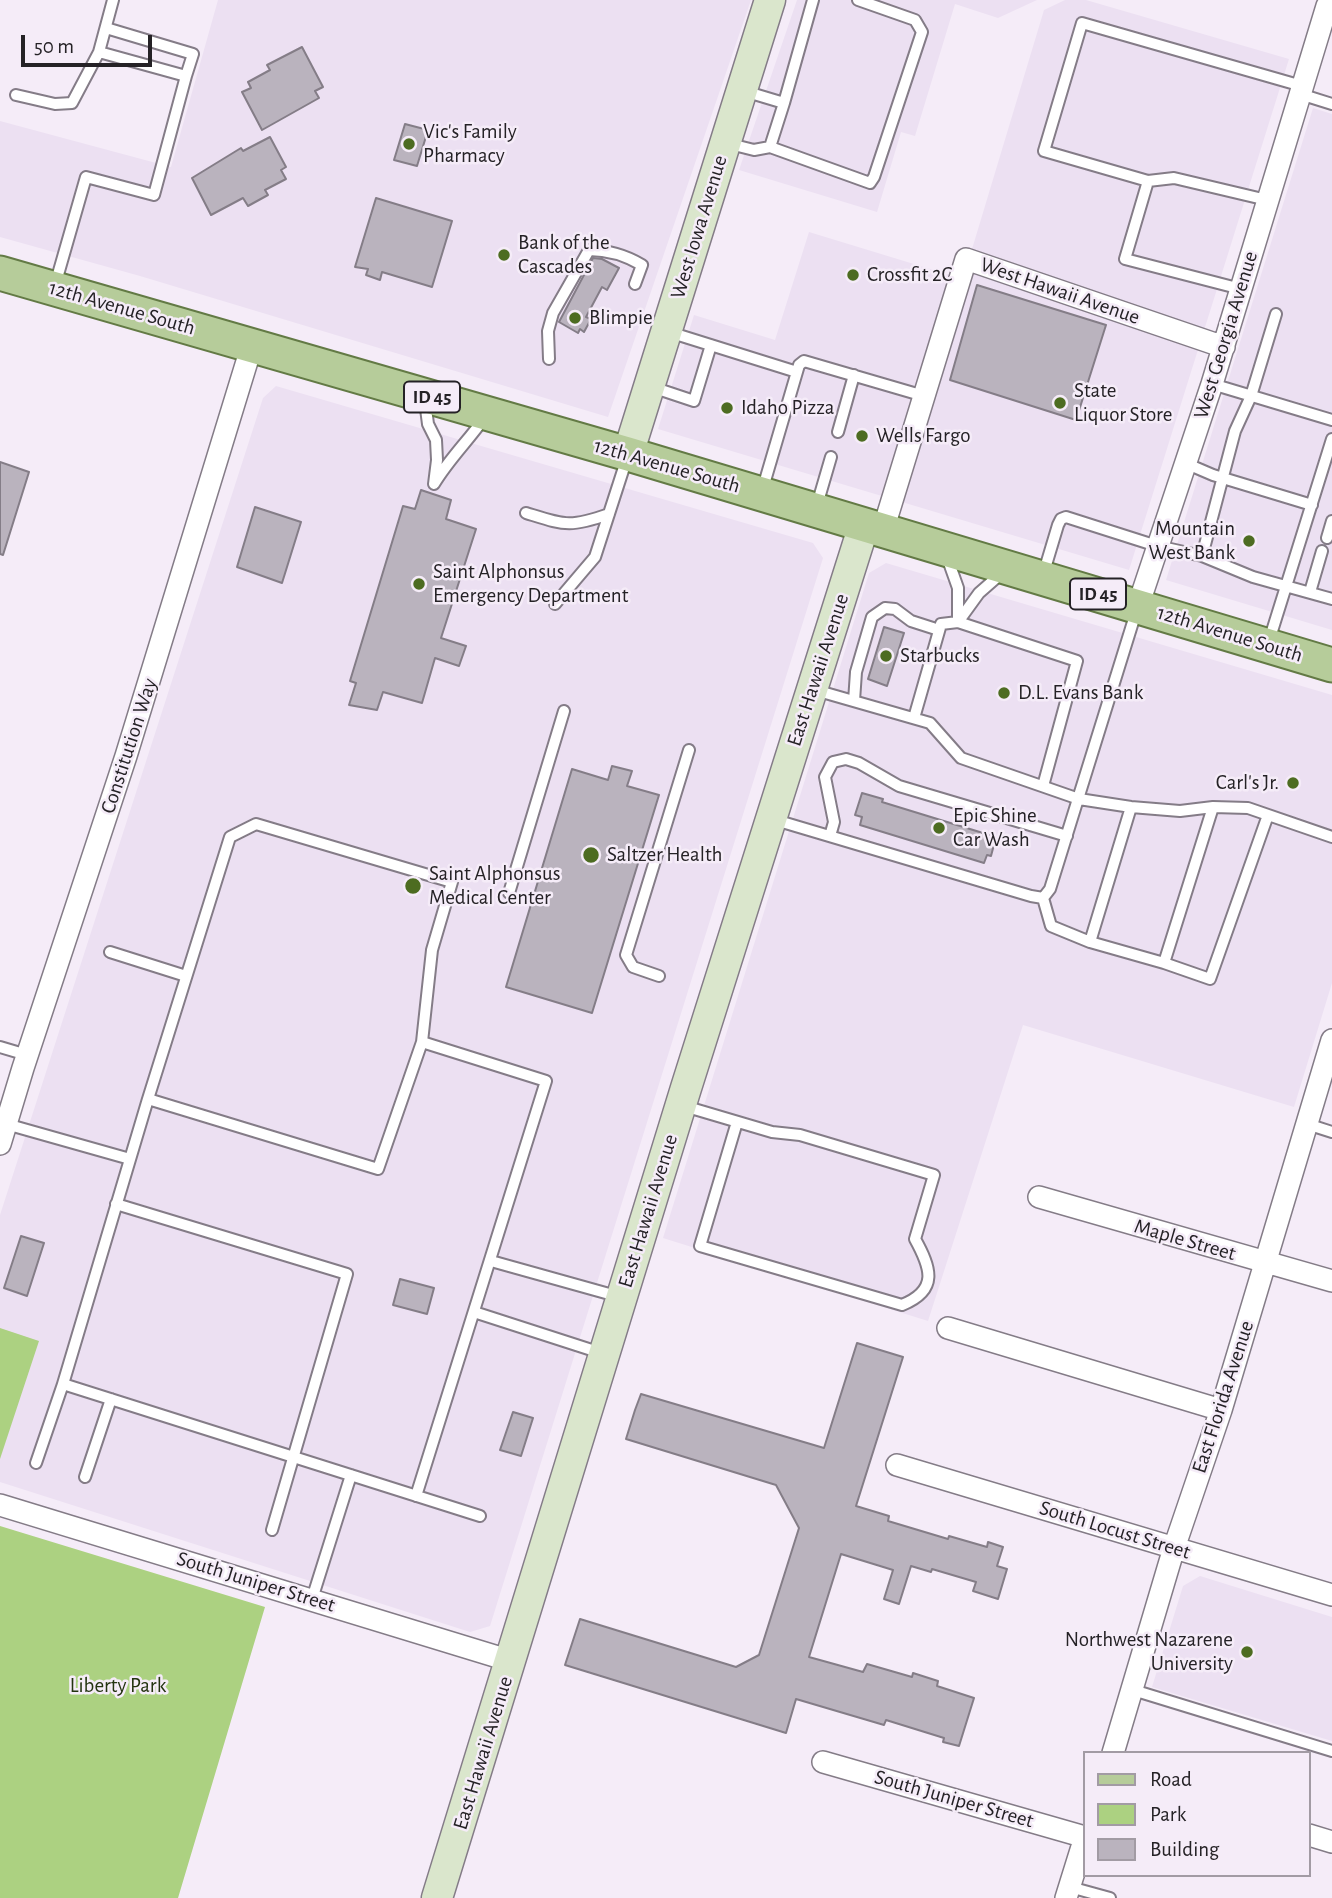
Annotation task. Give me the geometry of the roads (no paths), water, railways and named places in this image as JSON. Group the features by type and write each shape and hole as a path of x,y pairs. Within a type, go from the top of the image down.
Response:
{"main road":[{"name":"12th Avenue South","path":"0,273 628,454 1332,665"}],"street":[{"name":"West Iowa Avenue","path":"628,454 770,0"},
{"name":"West Georgia Avenue","path":"1138,606 1224,347 1309,62 1327,6 1332,0"},
{"name":"West Hawaii Avenue","path":"873,528 924,396 967,259 1224,347"},
{"name":"Constitution Way","path":"3,1134 127,756 252,345"},
{"name":"East Hawaii Avenue","path":"437,1898 812,689 873,528"},
{"name":"East Florida Avenue","path":"1114,1751 1174,1548 1221,1410 1332,1040"},
{"name":"Maple Street","path":"1039,1197 1332,1281"},
{"path":"948,1328 1221,1410"},
{"name":"South Locust Street","path":"897,1465 1332,1595"},
{"name":"South Juniper Street","path":"0,1505 511,1661"},
{"name":"South Juniper Street","path":"824,1762 1084,1837"},
{"path":"1311,1836 1332,1842"},
{"path":"1068,1892 1084,1840"}],"lane":[{"path":"16,95 55,104 72,103 99,52 113,0"},
{"path":"771,147 813,0"},
{"path":"725,143 754,150 771,147 870,183 922,32 915,20 858,0"},
{"path":"1267,200 1174,178 1148,181 1044,151 1082,23 1301,90 1332,104"},
{"path":"54,288 86,177 153,195 193,54 106,28"},
{"path":"99,52 186,76"},
{"path":"742,91 784,103"},
{"path":"1148,181 1125,258 1241,289"},
{"path":"550,359 548,331 553,313 589,250 605,250 626,256 642,265 635,284"},
{"path":"1202,556 1235,431 1251,396 1276,314"},
{"path":"667,331 797,372"},
{"path":"649,386 694,401 711,345"},
{"path":"761,494 799,365 804,360 924,396"},
{"path":"838,432 854,375"},
{"path":"1212,384 1332,421"},
{"path":"424,395 428,424 436,440 434,484 447,463 488,414"},
{"path":"1268,645 1332,439"},
{"path":"555,604 595,556 628,454"},
{"path":"815,510 831,457"},
{"path":"1185,463 1312,505"},
{"path":"1320,477 1332,481"},
{"path":"526,513 563,524 582,524 609,514"},
{"path":"1042,578 1058,525 1061,519 1066,517 1157,546 1202,556 1253,577 1332,599"},
{"path":"1326,538 1332,521"},
{"path":"943,548 958,588 958,622"},
{"path":"1310,592 1322,551"},
{"path":"958,622 979,593 1008,568"},
{"path":"1043,898 1050,889 1138,606"},
{"path":"854,701 856,672 872,617 884,608 895,609 911,621 939,630"},
{"path":"914,719 941,624 958,622 1077,661 1043,786"},
{"path":"812,689 930,723 961,758 1079,799 1180,811 1213,807 1248,808 1332,837"},
{"path":"509,893 564,711"},
{"path":"659,976 633,967 626,956 689,750"},
{"path":"830,836 834,822 825,776 833,762 846,759 859,763 899,786 1067,836"},
{"path":"1090,942 1131,807"},
{"path":"1164,963 1213,807"},
{"path":"1043,898 1051,926 1090,942 1210,979 1268,815"},
{"path":"771,819 1043,898"},
{"path":"36,1463 63,1384 148,1099 230,837 256,824 452,882 432,950 422,1042 378,1169 148,1099"},
{"path":"110,952 186,976"},
{"path":"416,1496 547,1081 422,1042"},
{"path":"0,1047 27,1055"},
{"path":"681,1105 772,1132 800,1135 934,1175 915,1239 930,1272 927,1286 916,1300 902,1305 700,1246 737,1122"},
{"path":"1307,1124 1332,1132"},
{"path":"3,1134 130,1159"},
{"path":"116,1204 347,1274 272,1530"},
{"path":"491,1261 621,1298"},
{"path":"474,1312 605,1354"},
{"path":"63,1384 480,1516"},
{"path":"85,1477 111,1399"},
{"path":"312,1599 351,1475"},
{"path":"1133,1690 1332,1751"},
{"path":"1068,1892 1110,1898"}],"place":[{"name":"Vic's Family Pharmacy","path":"409,144"},
{"name":"Bank of the Cascades","path":"504,255"},
{"name":"Crossfit 2C","path":"853,275"},
{"name":"Blimpie","path":"575,318"},
{"name":"State Liquor Store","path":"1060,403"},
{"name":"Idaho Pizza","path":"727,408"},
{"name":"Wells Fargo","path":"862,436"},
{"name":"Mountain West Bank","path":"1249,541"},
{"name":"Saint Alphonsus Emergency Department","path":"419,584"},
{"name":"Starbucks","path":"886,656"},
{"name":"D.L. Evans Bank","path":"1004,693"},
{"name":"Carl's Jr.","path":"1293,783"},
{"name":"Epic Shine Car Wash","path":"939,828"},
{"name":"Saltzer Health","path":"591,855"},
{"name":"Saint Alphonsus Medical Center","path":"413,886"},
{"name":"Northwest Nazarene University","path":"1247,1652"}],"park label":[{"name":"Liberty Park","path":"118,1686"}]}
